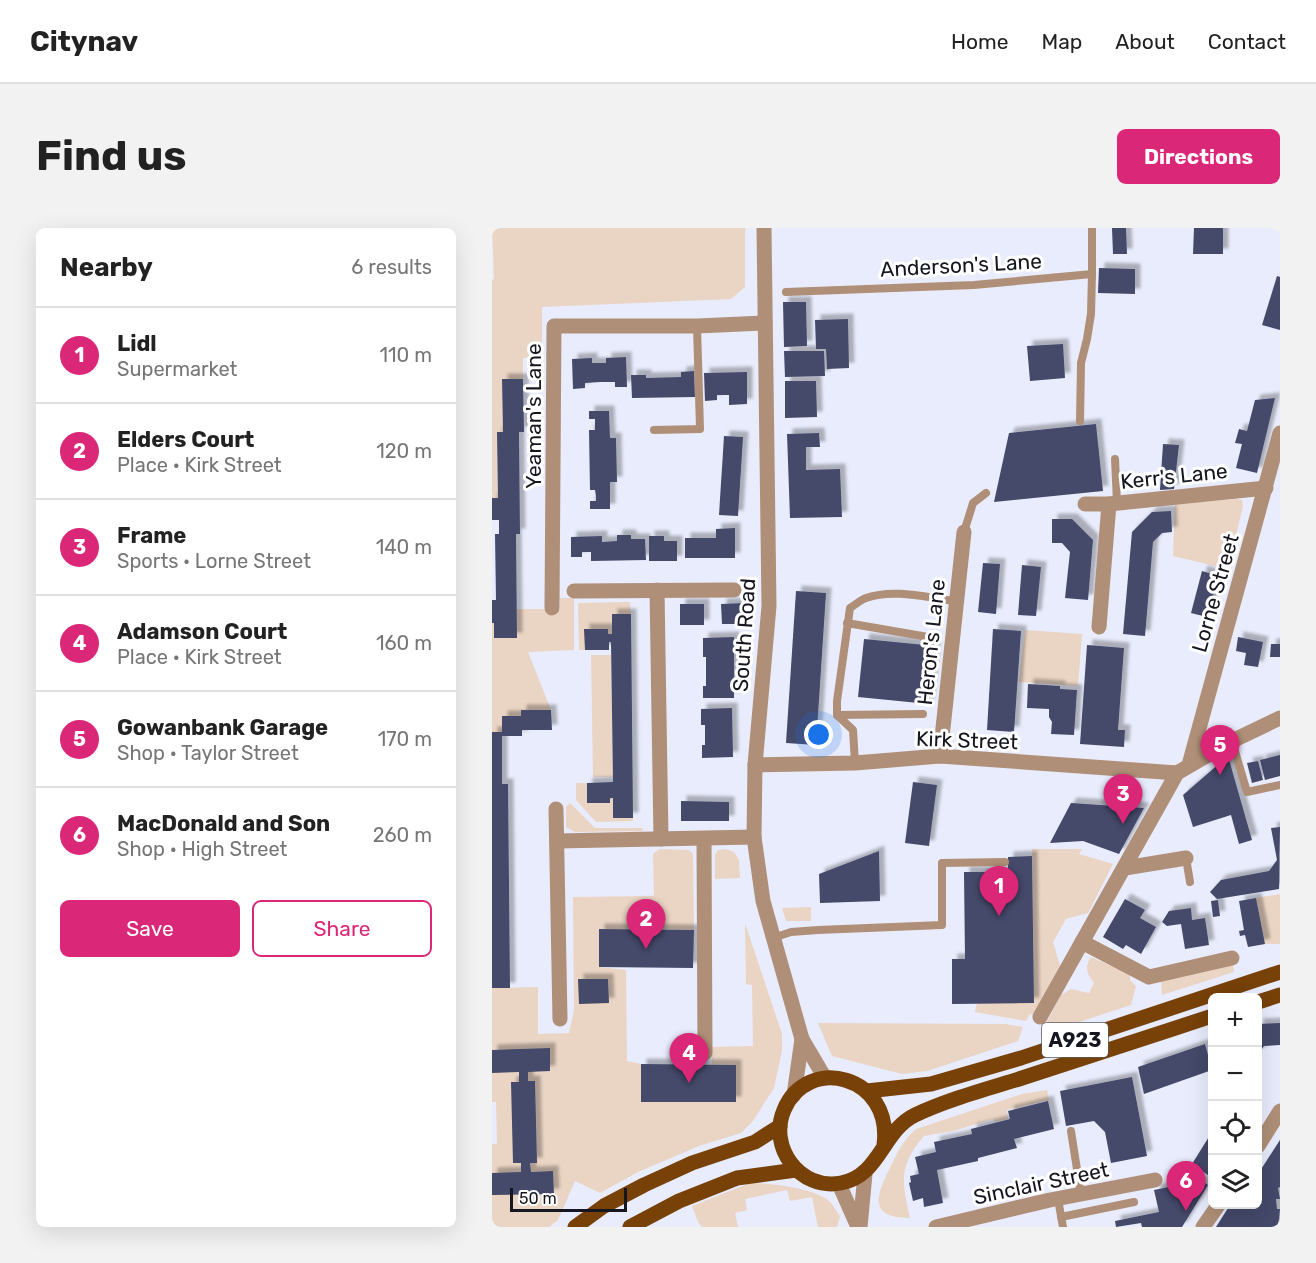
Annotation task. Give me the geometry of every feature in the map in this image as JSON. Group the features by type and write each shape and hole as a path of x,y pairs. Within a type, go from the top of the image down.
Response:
{"main road":[{"name":"A923","path":"867,1091 931,1084 1021,1058 1280,972"},
{"path":"1262,1000 1280,995"},
{"name":"A923","path":"839,1184 853,1180 864,1173 876,1161 896,1129 914,1116 958,1098 1208,1018"},
{"path":"839,1184 824,1184 809,1179 796,1170 786,1157 780,1142 780,1126 784,1109 794,1095 808,1084 825,1078 840,1078 855,1083 877,1102 886,1131 884,1145"},
{"path":"575,1227 604,1206 644,1185 692,1163 755,1142 780,1126"},
{"path":"630,1227 679,1201 737,1178 796,1170"}],"street":[{"name":"South Road","path":"764,228 770,606 754,765 754,837 763,901 802,1038 825,1078"},
{"name":"Yeaman's Lane","path":"552,608 554,326 697,326 765,323"},
{"name":"Lorne Street","path":"1040,1017 1183,769 1266,488 1280,433"},
{"name":"Kerr's Lane","path":"1085,504 1266,488"},
{"path":"1099,627 1113,503"},
{"name":"Heron's Lane","path":"940,756 964,532"},
{"path":"657,590 661,839"},
{"path":"574,591 734,590"},
{"path":"1183,769 1232,741 1280,718"},
{"name":"Kirk Street","path":"754,765 855,763 940,756 1183,769"},
{"path":"556,809 560,1019"},
{"path":"557,841 754,837"},
{"path":"704,839 705,1053"},
{"path":"1125,868 1186,858"},
{"path":"1082,942 1149,977 1232,958"},
{"name":"South Road","path":"794,1095 802,1038"},
{"path":"1262,1138 1280,1111"},
{"path":"859,1227 864,1173"},
{"name":"Sinclair Street","path":"936,1227 1155,1180"},
{"path":"839,1184 859,1227"},
{"path":"1203,1227 1216,1209"}],"lane":[{"path":"1080,421 1081,363 1091,314 1092,228"},
{"name":"Anderson's Lane","path":"786,292 974,285 1092,274"},
{"path":"654,430 700,429 697,326"},
{"path":"1113,503 1115,459"},
{"path":"964,532 974,503 986,493"},
{"path":"855,763 853,730 837,715 850,608 863,598 878,595 896,594 956,601"},
{"path":"847,623 928,637"},
{"path":"837,715 923,714"},
{"path":"1232,741 1247,792 1280,785"},
{"path":"1186,858 1190,882"},
{"path":"773,938 791,932 942,925 942,863 1005,862"},
{"path":"1071,1131 1081,1195"},
{"path":"1058,1199 1063,1227"},
{"path":"1061,1217 1134,1202"}],"shaded area":[{"path":"492,228 745,228 745,287 731,299 542,307 542,356 523,358 523,379 502,380 503,432 497,432 498,498 492,498 492,280 494,279"},
{"path":"1242,500 1243,506 1231,556 1227,556 1224,568 1173,556 1175,504"},
{"path":"560,598 574,598 574,650 528,652 551,710 521,710 521,716 502,716 502,732 492,732 492,623 494,623 494,638 517,638 517,609 560,609"},
{"path":"630,602 631,614 612,634 608,634 608,629 585,629 585,650 579,650 578,603"},
{"path":"1025,630 1082,634 1078,686 1019,682"},
{"path":"591,655 611,655 613,777 593,777"},
{"path":"576,783 587,783 587,803 610,803 610,798 613,798 613,818 633,818 633,821 596,822 576,800"},
{"path":"570,803 595,828 642,828 643,831 575,832 566,827 566,807"},
{"path":"660,849 689,850 693,854 694,930 599,929 599,967 626,970 627,1061 641,1064 641,1102 736,1102 736,1065 712,1065 712,1047 753,1046 752,985 746,984 745,923 782,1034 782,1051 774,1088 753,1121 741,1133 699,1146 638,1172 600,1193 575,1181 558,1220 549,1227 492,1227 492,1144 497,1144 496,1102 492,1102 492,988 538,987 538,1034 569,1033 574,1010 573,897 654,896 653,854"},
{"path":"726,849 734,852 739,860 740,878 715,879 715,855 718,850"},
{"path":"1032,849 1082,849 1079,854 1113,864 1088,913 1066,919 1053,942 1060,966 1034,1015 1030,1014 1026,1021 975,1012 977,1003 1034,1002"},
{"path":"1280,894 1280,944 1265,944 1256,898"},
{"path":"811,907 811,921 786,921 782,908"},
{"path":"1091,957 1130,974 1130,980 1136,986 1131,1005 1040,1035 1061,995 1071,989 1089,993 1094,983 1087,970"},
{"path":"1233,965 1234,972 1162,995 1161,981"},
{"path":"818,1023 1005,1024 1023,1027 1018,1041 927,1071 902,1074 832,1056"},
{"path":"1047,1090 1049,1100 1007,1110 1008,1119 995,1122 993,1119 953,1131 924,1136 910,1156 904,1175 910,1218 897,1217 882,1210 879,1196 885,1178 901,1147 916,1129 1022,1094"},
{"path":"750,1183 791,1187 821,1196 830,1202 840,1216 837,1227 818,1227 812,1197 790,1201 787,1190 745,1199 747,1210 735,1213 738,1227 702,1227 692,1206"}],"building":[{"path":"1112,228 1126,228 1127,254 1113,254"},
{"path":"1194,228 1223,228 1223,254 1193,254"},
{"path":"1099,268 1135,269 1135,294 1098,293"},
{"path":"1277,276 1280,277 1280,330 1262,325"},
{"path":"783,302 806,302 807,346 784,347"},
{"path":"848,319 849,368 827,369 826,349 816,349 815,320"},
{"path":"1063,344 1065,378 1030,381 1027,346"},
{"path":"784,351 824,351 825,376 785,377"},
{"path":"626,357 627,387 615,387 615,382 600,382 585,383 585,388 573,389 572,359 592,358 592,363 606,363 606,358"},
{"path":"694,371 695,397 632,398 631,375 646,375 646,378 681,377 681,372"},
{"path":"747,372 747,404 729,405 729,395 717,395 717,400 705,401 704,373"},
{"path":"502,379 523,379 524,432 519,432 520,534 516,534 517,638 494,638 494,623 492,623 492,600 496,600 495,534 499,534 499,520 492,520 492,498 498,498 497,432 503,432"},
{"path":"785,381 816,381 817,417 785,418"},
{"path":"1275,398 1257,473 1236,468 1242,444 1235,443 1239,429 1247,431 1255,400"},
{"path":"589,411 609,411 610,438 616,438 617,482 610,482 610,509 590,509 590,501 596,501 596,496 595,490 590,490 589,430 595,430 595,419 589,419"},
{"path":"1096,424 1103,491 994,502 1009,433"},
{"path":"819,433 820,447 806,447 806,470 840,469 842,517 790,518 787,434"},
{"path":"724,436 743,437 738,516 719,515"},
{"path":"1163,444 1179,445 1174,489 1160,490"},
{"path":"1171,511 1172,532 1162,533 1153,542 1145,636 1123,634 1132,532 1152,512"},
{"path":"1052,519 1072,519 1093,540 1088,600 1065,598 1070,552 1062,543 1052,543"},
{"path":"735,528 735,558 685,558 685,538 716,538 716,529"},
{"path":"617,535 631,535 631,539 645,539 646,560 591,561 591,552 582,552 582,557 571,557 571,537 602,536 602,542 617,541"},
{"path":"649,536 664,536 664,541 677,541 677,561 649,561"},
{"path":"983,563 1000,564 996,614 978,612"},
{"path":"1022,565 1041,567 1036,616 1018,615"},
{"path":"1202,571 1219,576 1207,617 1191,613"},
{"path":"796,591 826,593 816,745 786,743"},
{"path":"745,603 746,624 722,624 721,604"},
{"path":"680,604 704,604 704,625 680,625"},
{"path":"612,614 631,614 633,818 613,818 613,798 610,798 610,803 587,803 587,783 613,782 611,642 609,642 609,650 585,650 584,629 608,629 608,634 612,634"},
{"path":"993,629 1021,631 1014,732 987,730"},
{"path":"734,637 734,698 703,698 703,686 706,686 706,657 703,657 703,638"},
{"path":"1238,637 1263,642 1258,667 1244,665 1246,653 1236,651"},
{"path":"864,639 935,646 929,704 858,697"},
{"path":"1271,644 1280,644 1280,657 1270,657"},
{"path":"1087,645 1124,648 1118,730 1125,730 1124,747 1080,744"},
{"path":"1028,684 1060,686 1060,689 1077,690 1074,735 1051,734 1052,722 1049,709 1027,708"},
{"path":"732,708 733,757 702,758 702,745 705,745 705,725 701,725 701,709"},
{"path":"521,710 551,710 552,730 522,730 522,736 502,736 502,784 508,784 510,988 492,988 492,732 502,732 502,716 521,716"},
{"path":"1280,755 1280,776 1265,780 1260,760"},
{"path":"1228,756 1252,840 1239,844 1231,815 1193,827 1183,795"},
{"path":"1258,761 1263,780 1252,783 1247,763"},
{"path":"913,782 937,785 929,846 905,843"},
{"path":"681,801 729,802 729,821 681,821"},
{"path":"1071,803 1144,808 1119,854 1083,841 1050,843"},
{"path":"1280,827 1279,889 1217,899 1210,892 1221,880 1269,871 1277,860 1271,828"},
{"path":"879,851 880,901 820,903 819,874"},
{"path":"1032,856 1034,1003 952,1004 952,959 965,959 964,872 1008,872 1008,857"},
{"path":"1256,898 1265,944 1248,947 1245,935 1240,936 1239,931 1244,930 1239,901"},
{"path":"1125,899 1145,910 1140,918 1156,927 1141,954 1126,945 1123,949 1103,937"},
{"path":"1218,900 1220,916 1213,917 1211,901"},
{"path":"1191,908 1192,920 1205,918 1209,945 1185,949 1181,924 1167,926 1162,922 1169,911"},
{"path":"599,929 694,930 693,968 599,967"},
{"path":"578,979 608,979 609,1003 579,1004"},
{"path":"1280,1023 1280,1045 1264,1046 1262,1049 1262,1024"},
{"path":"1205,1044 1208,1055 1208,1071 1144,1094 1138,1067"},
{"path":"550,1048 550,1071 528,1072 528,1081 535,1081 537,1163 530,1163 531,1172 553,1171 554,1194 492,1195 492,1173 521,1172 521,1163 513,1163 511,1082 519,1082 519,1072 492,1073 492,1050"},
{"path":"641,1064 736,1065 736,1102 641,1102"},
{"path":"1132,1077 1147,1156 1111,1163 1105,1132 1094,1121 1066,1126 1060,1091"},
{"path":"1048,1101 1054,1129 1014,1139 1017,1148 978,1158 978,1161 937,1170 943,1203 924,1207 923,1198 913,1201 909,1183 911,1182 910,1176 919,1174 915,1157 936,1152 934,1142 972,1134 971,1129 1010,1119 1008,1111"},
{"path":"1208,1138 1208,1175 1192,1164"},
{"path":"1280,1140 1280,1187 1278,1188 1280,1199 1276,1199 1277,1209 1280,1209 1278,1227 1216,1227 1227,1209 1262,1209 1262,1168"},
{"path":"1196,1177 1208,1185 1182,1227 1142,1227 1141,1223 1116,1227 1115,1221 1159,1212 1154,1190 1193,1182"}],"place":[{"name":"Gowanbank Garage","path":"1220,775"},
{"name":"Frame","path":"1123,824"},
{"name":"Lidl","path":"999,916"},
{"name":"Elders Court","path":"646,949"},
{"name":"Adamson Court","path":"689,1083"},
{"name":"MacDonald and Son","path":"1186,1211"}]}
